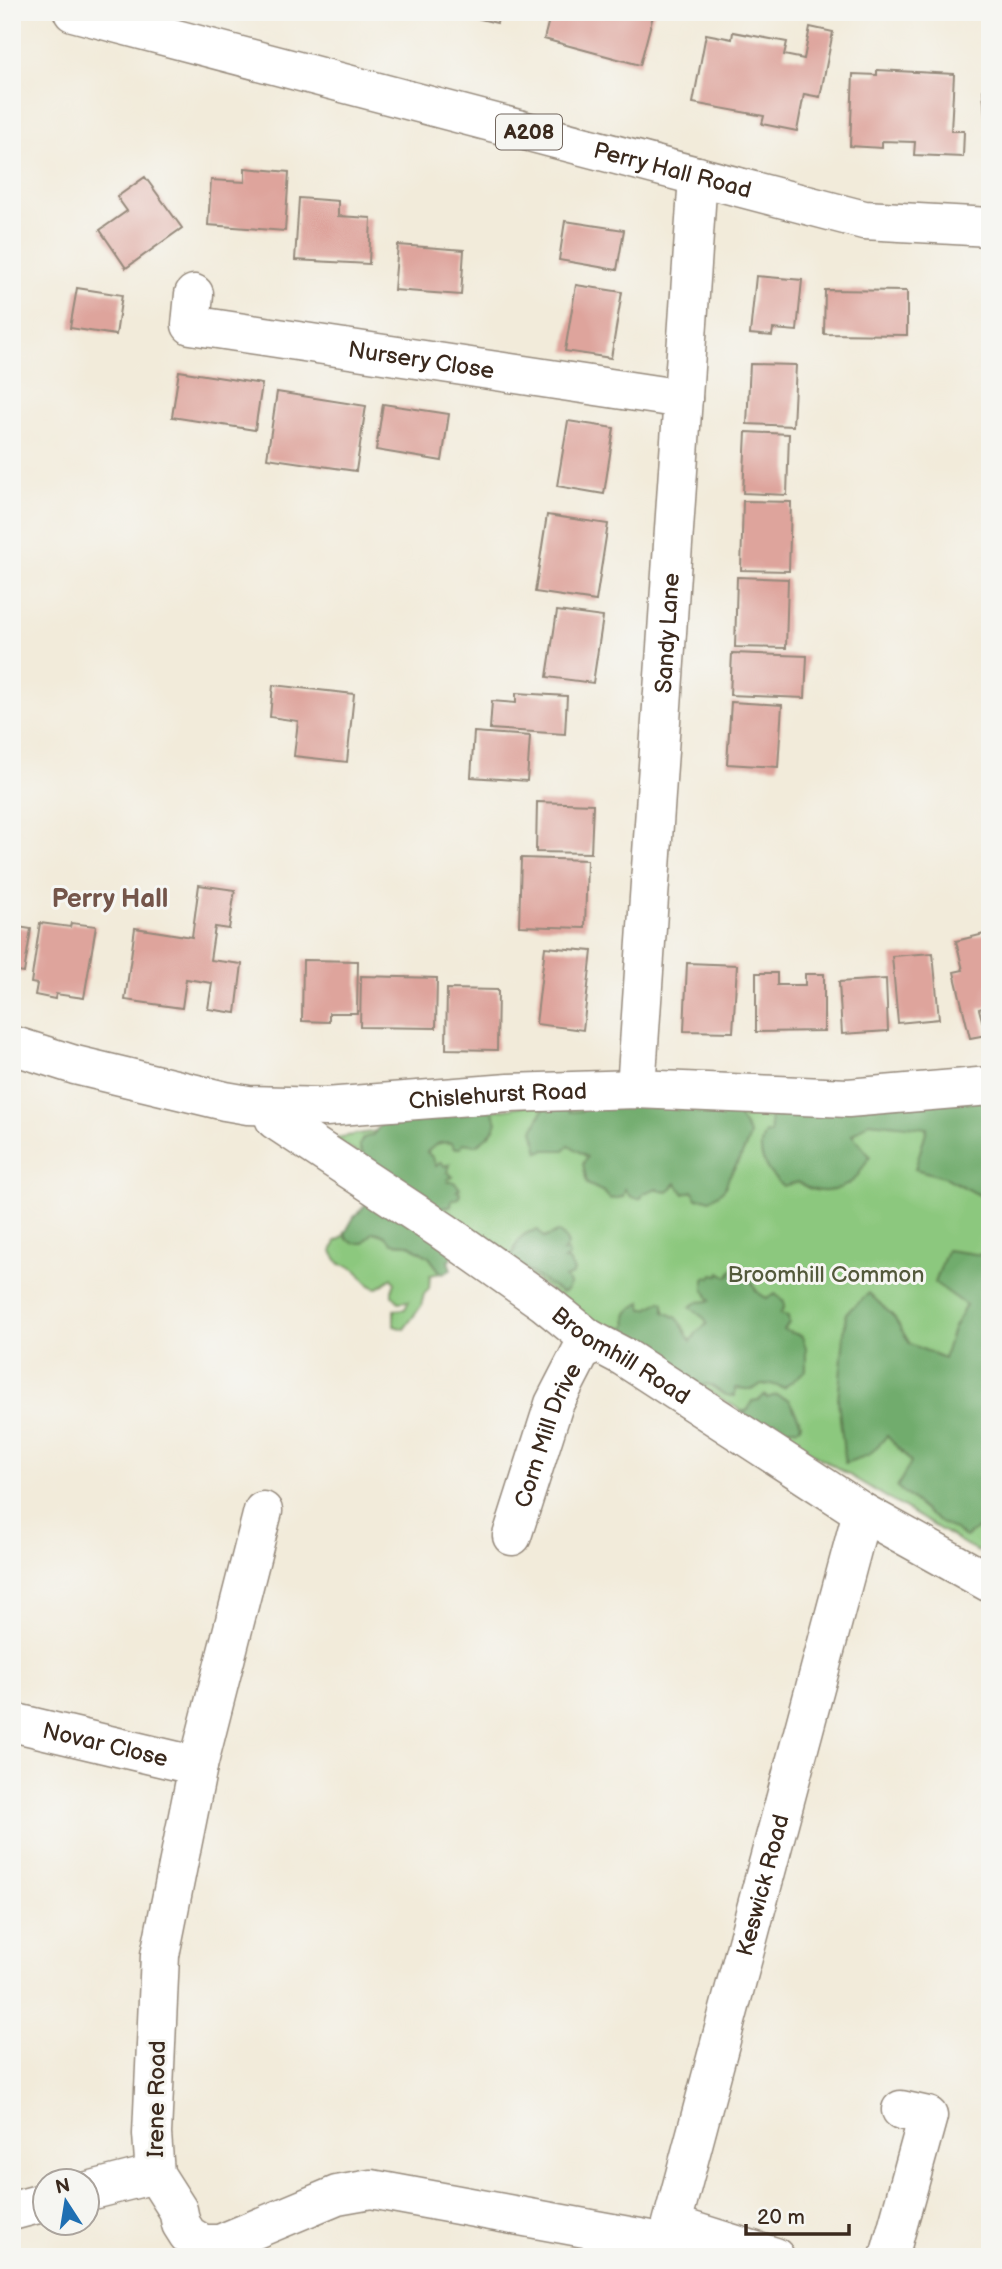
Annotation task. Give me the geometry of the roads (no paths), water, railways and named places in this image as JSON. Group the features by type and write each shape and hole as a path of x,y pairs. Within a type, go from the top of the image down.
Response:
{"street":[{"name":"Perry Hall Road","path":"73,12 864,220 990,227"},
{"name":"Sandy Lane","path":"636,1089 698,176"},
{"name":"Nursery Close","path":"194,294 191,325 683,399"},
{"name":"Chislehurst Road","path":"12,1045 75,1065 225,1101 269,1106 355,1106 509,1093 636,1089 848,1098 990,1086"},
{"name":"Broomhill Road","path":"269,1106 275,1121 443,1231 545,1303 587,1338 624,1357 862,1512 990,1583"},
{"name":"Corn Mill Drive","path":"512,1536 554,1404 587,1338"},
{"name":"Irene Road","path":"263,1511 198,1766 160,1955 152,2134 155,2174 178,2210 181,2224 188,2235 203,2244 220,2244 337,2195 371,2189 668,2242 775,2257"},
{"name":"Keswick Road","path":"668,2242 862,1512"},
{"name":"Novar Close","path":"12,1722 198,1766"},
{"path":"889,2257 928,2116 901,2110"},
{"path":"102,2187 155,2174"},
{"path":"12,2211 32,2206"}],"district":[{"name":"Perry Hall","path":"110,898"}],"park label":[{"name":"Broomhill Common","path":"826,1274"}]}
